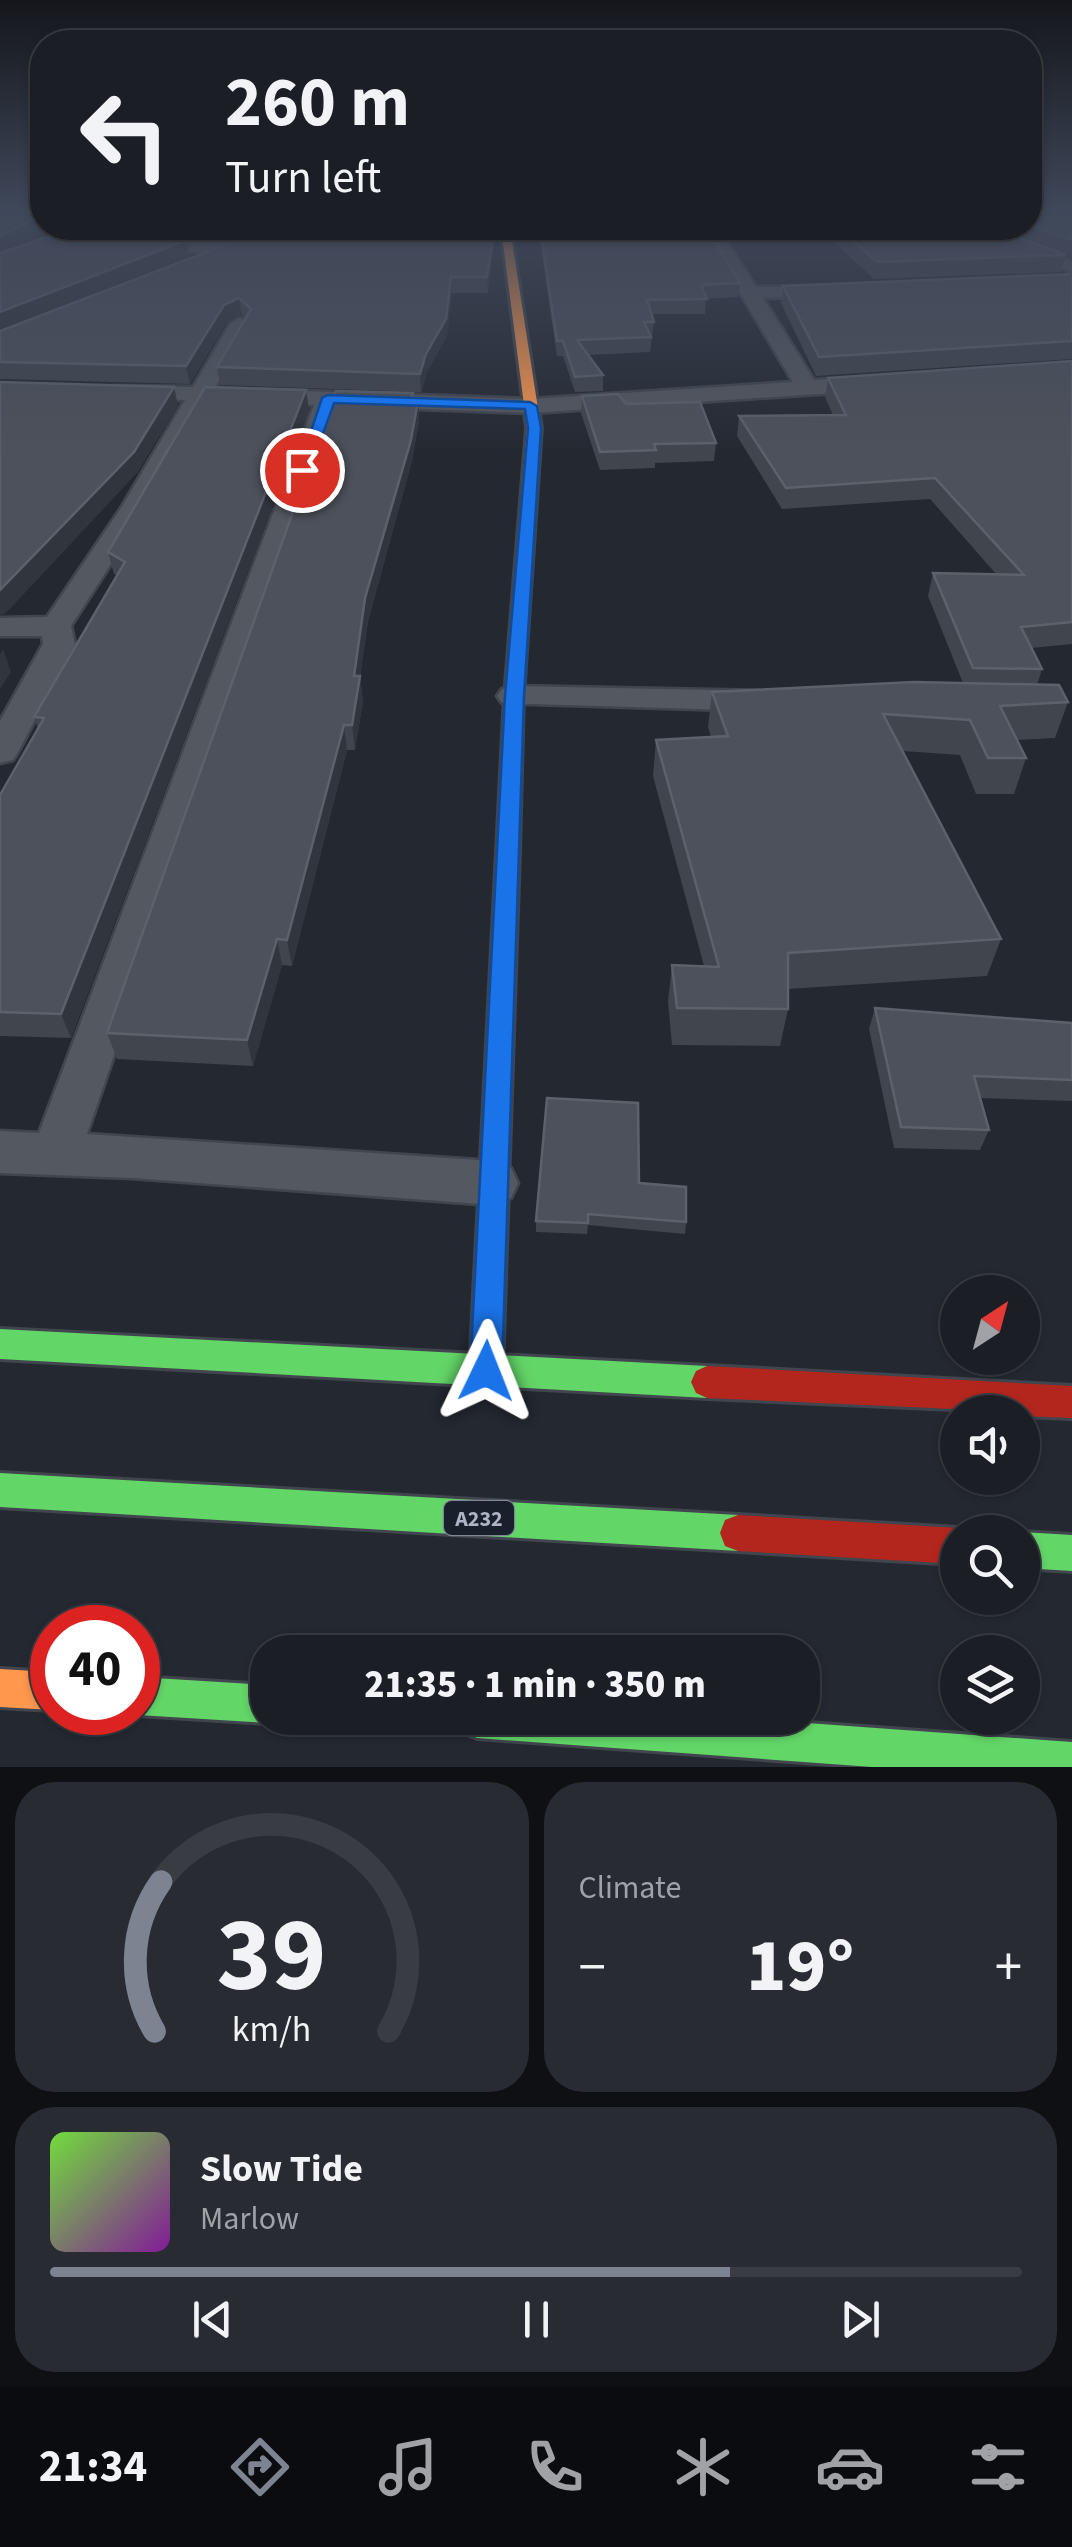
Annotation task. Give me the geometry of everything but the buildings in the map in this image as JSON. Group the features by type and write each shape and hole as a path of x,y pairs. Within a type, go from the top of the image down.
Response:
{"main road":[{"path":"486,1371 514,696 534,428 514,291"},
{"path":"0,1344 1072,1402"},
{"name":"A232","path":"0,1490 940,1545"},
{"path":"1040,1551 1072,1553"},
{"path":"0,1688 30,1690"},
{"path":"160,1697 250,1703"},
{"path":"707,1735 1072,1762"}],"street":[{"path":"794,291 750,293 807,388"},
{"path":"0,752 60,644 56,626 134,508 240,324"},
{"path":"100,390 530,406 902,381"},
{"path":"56,1154 328,398"},
{"path":"0,627 56,626"},
{"path":"514,696 803,702"},
{"path":"0,1152 493,1184"}],"traffic: fast":[{"path":"0,1344 707,1382"},
{"path":"0,1490 738,1533"},
{"path":"1040,1551 1072,1553"},
{"path":"160,1697 250,1703"},
{"path":"707,1735 1072,1762"}],"traffic: slow":[{"path":"508,851 514,696 534,428 514,291"},
{"path":"0,1688 30,1690"}],"traffic: jam":[{"path":"486,1371 508,851"},
{"path":"707,1382 1072,1402"},
{"path":"738,1533 940,1545"}],"route":[{"path":"302,470 328,398 530,406 534,428 514,696 486,1371"}]}
